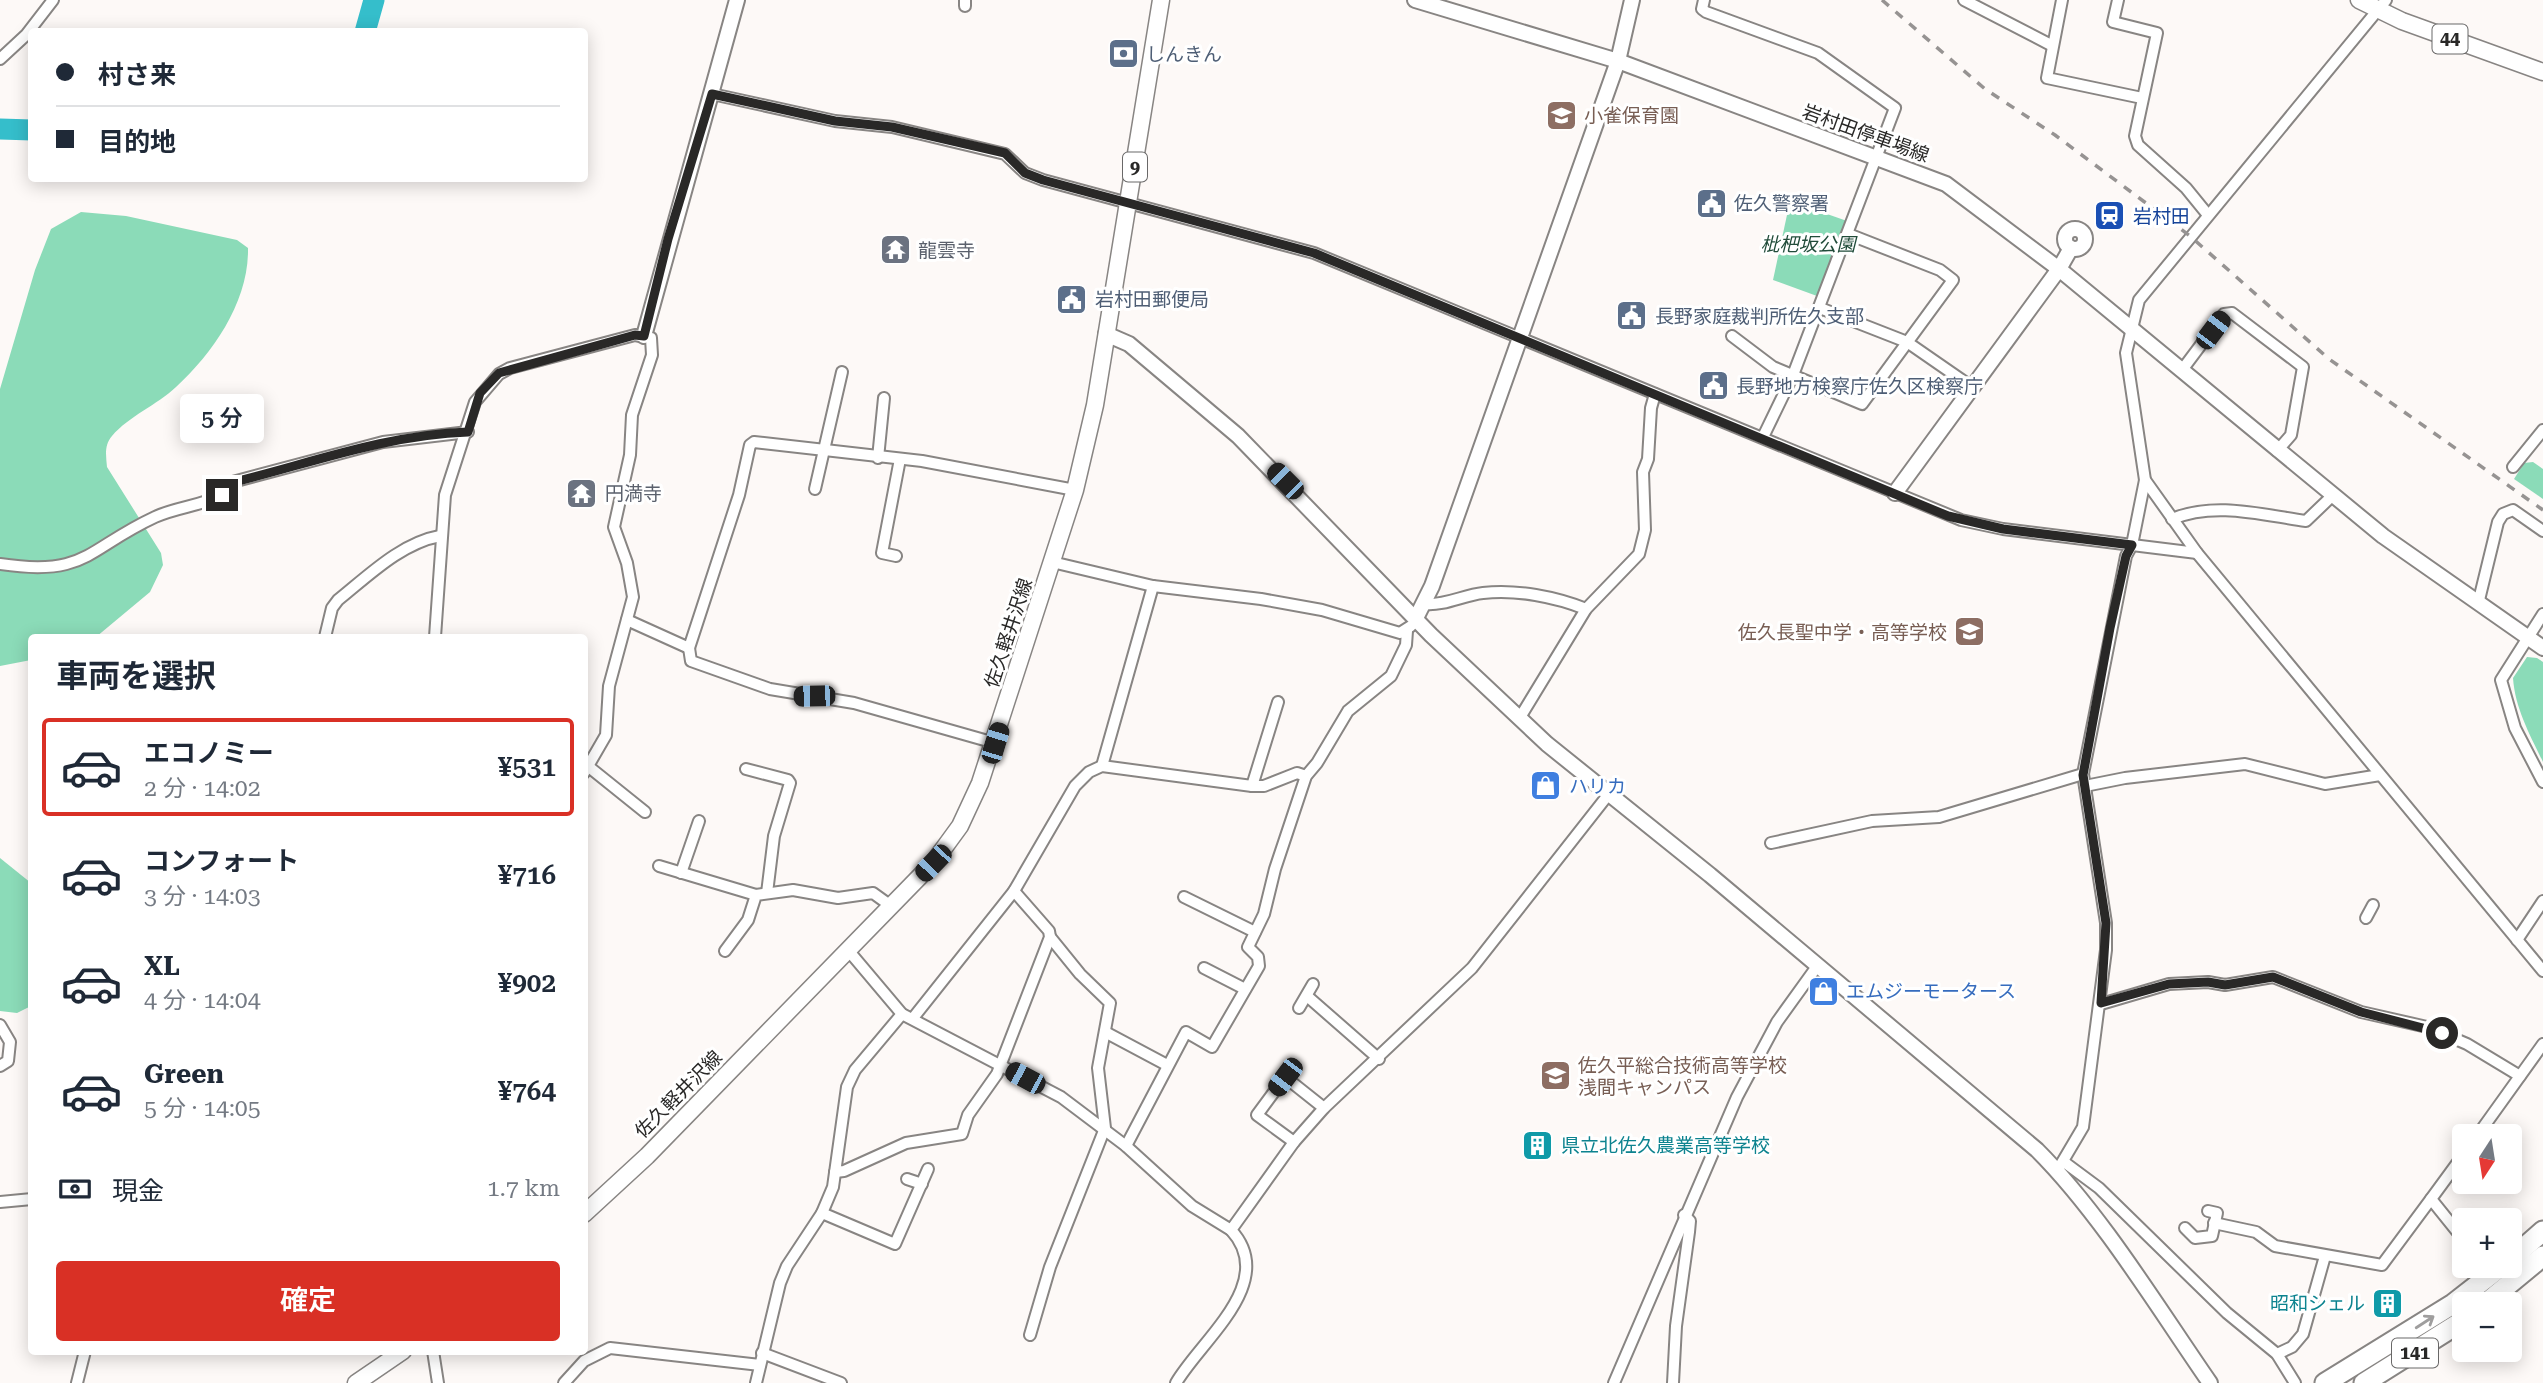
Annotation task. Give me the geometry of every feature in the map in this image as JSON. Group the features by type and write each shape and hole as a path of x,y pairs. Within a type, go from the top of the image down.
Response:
{"highway":[{"path":"2522,1249 2543,1231"},
{"path":"2500,1292 2543,1256"},
{"name":"141","path":"2325,1383 2454,1304 2483,1278"},
{"name":"141","path":"2364,1383 2452,1328"}],"main road":[{"name":"佐久軽井沢線","path":"588,1210 647,1156 933,863 960,826 995,743 1075,490 1129,205 1161,0"},
{"name":"44","path":"2359,0 2381,5 2543,72"},
{"path":"356,1383 397,1355"}],"street":[{"path":"31,28 53,0"},
{"path":"644,336 668,239 737,0"},
{"name":"岩村田停車場線","path":"1415,0 1618,61 1930,177 1960,192 2059,269 2332,496 2543,648"},
{"path":"1052,562 1153,586 1261,599 1322,610 1400,633 1406,631 1424,604 1618,61 1632,0"},
{"path":"1704,0 1702,9 1706,12 1818,53 1895,108 1820,308 1793,375 1763,437"},
{"path":"1964,0 2051,45"},
{"path":"2062,0 2051,45 2047,78 2142,98"},
{"path":"2118,0 2113,22 2157,33 2135,136 2138,145 2186,188 2208,215"},
{"path":"2061,1167 2083,1128 2101,1003 2106,923 2084,780 2110,628 2126,556 2132,545 2145,480 2127,359 2134,313 2146,290 2381,5"},
{"path":"0,60 28,32"},
{"path":"712,94 835,121 892,127 1005,153 1025,173 1129,205 1314,253 1895,493 1977,524 2197,553"},
{"path":"1732,336 1773,367 1862,404 1953,280 1940,270 1848,234"},
{"path":"1895,493 2059,269 2071,248"},
{"path":"1820,308 1907,342 1972,387"},
{"path":"2182,370 2224,314 2232,313 2303,367 2291,435 2277,451"},
{"path":"1106,334 1129,344 1238,436 1519,719 2061,1167 2099,1188 2227,1313 2277,1354 2295,1383"},
{"path":"435,634 445,495 480,393 499,373 635,335 652,338 654,344 632,415 630,455 614,527 633,585 633,597 609,686 606,735 588,768"},
{"path":"815,489 842,372"},
{"path":"1519,719 1586,609 1639,554 1644,544 1643,472 1648,459 1651,408 1655,394"},
{"path":"878,458 884,398"},
{"path":"2513,467 2543,430"},
{"path":"0,564 31,569 67,566 88,558 130,528 161,514 222,495 226,484 383,442 468,432"},
{"path":"995,743 853,702 770,689 691,661 689,648 739,495 751,443 900,459 1075,490"},
{"path":"896,556 877,552 900,459"},
{"path":"2145,480 2197,553 2543,971"},
{"path":"2172,519 2197,510 2223,509 2306,521 2332,496"},
{"path":"2479,604 2498,522 2503,514 2513,510 2543,531"},
{"path":"326,634 332,608 338,600 388,560 421,541 440,536"},
{"path":"1102,766 1153,586"},
{"path":"1424,604 1434,605 1484,593 1509,593 1567,601 1586,609"},
{"path":"2543,614 2501,680 2515,728 2543,782"},
{"path":"627,620 689,648"},
{"path":"1126,1146 1186,1032 1212,1047 1260,963 1248,949 1264,914 1275,869 1306,776 1317,763 1348,711 1391,676 1406,645 1406,631"},
{"path":"1252,786 1278,702"},
{"path":"1771,843 1872,821 1939,817 2084,780 2245,764 2325,784 2380,775"},
{"path":"913,1018 1014,891 1075,786 1088,772 1102,766 1252,786 1264,786 1297,773 1306,776"},
{"path":"724,951 748,920 762,894 774,836 790,783 788,780 746,769"},
{"path":"588,771 645,812"},
{"path":"1231,1230 1294,1142 1324,1108 1379,1059 1479,960 1608,795"},
{"path":"625,813 633,803"},
{"path":"681,873 699,821"},
{"path":"659,866 762,894 793,890 838,898 873,893 891,906"},
{"path":"1014,891 1049,931 1050,937 1080,974 1110,1003 1098,1068 1105,1128 1050,1267 1030,1335"},
{"path":"1184,897 1255,932"},
{"path":"2517,940 2543,901"},
{"path":"2366,918 2373,905"},
{"path":"835,1172 844,1171 906,1143 934,1137 960,1137 976,1102 997,1074 998,1064 1050,937"},
{"path":"848,950 902,1014 1061,1097 1105,1128 1192,1206 1231,1230 1245,1250 1247,1267 1241,1292 1176,1383"},
{"path":"1615,1383 1684,1214 1760,1049 1818,965"},
{"path":"1204,968 1245,989"},
{"path":"2101,1003 2169,984 2208,982 2225,985 2273,977 2361,1012 2427,1027 2467,1044 2520,1076"},
{"path":"1299,1007 1314,985"},
{"path":"1307,996 1379,1059"},
{"path":"756,1383 787,1266 822,1213 833,1187 844,1096 850,1078 902,1014"},
{"path":"0,1025 11,1050 8,1061 0,1066"},
{"path":"1105,1032 1167,1065"},
{"path":"2486,1124 2543,1044"},
{"path":"1294,1142 1256,1115 1285,1077 1324,1108"},
{"path":"2061,1167 2210,1383"},
{"path":"822,1213 895,1244 928,1169"},
{"path":"2214,1223 2256,1232 2275,1246 2382,1265 2452,1170"},
{"path":"907,1179 922,1184"},
{"path":"0,1202 28,1199"},
{"path":"2431,1199 2452,1225"},
{"path":"2185,1229 2195,1238 2212,1236 2217,1213 2208,1211"},
{"path":"1673,1383 1676,1326 1690,1221 1684,1214"},
{"path":"2277,1354 2292,1347 2303,1334 2325,1256"},
{"path":"564,1383 584,1361 610,1348 760,1365"},
{"path":"762,1353 841,1383"},
{"path":"77,1383 84,1355"},
{"path":"434,1355 438,1383"}],"green space":[{"name":"枇杷坂公園","path":"1790,201 1847,221 1817,296 1773,280"},
{"path":"81,212 126,216 237,240 248,248 247,268 236,306 216,342 176,387 126,422 108,443 107,467 161,553 163,565 150,592 100,634 28,634 28,661 0,666 0,389 35,270 51,229"},
{"path":"2533,462 2543,469 2543,499 2514,479 2524,463"},
{"path":"2527,657 2543,662 2543,762 2524,721 2514,689 2513,678"},
{"path":"0,858 28,881 28,1008 17,1013 0,1011"}],"waterway":[{"path":"366,28 374,0"},
{"path":"0,129 28,130"}],"railway":[{"path":"1882,0 1985,89 2055,135 2190,236 2329,359 2543,510"}],"place":[{"name":"しんきん","path":"1123,54"},
{"name":"小雀保育園","path":"1561,115"},
{"name":"佐久警察署","path":"1711,203"},
{"name":"岩村田","path":"2110,216"},
{"name":"龍雲寺","path":"895,250"},
{"name":"岩村田郵便局","path":"1072,299"},
{"name":"長野家庭裁判所佐久支部","path":"1632,316"},
{"name":"長野地方検察庁佐久区検察庁","path":"1713,386"},
{"name":"円満寺","path":"582,493"},
{"name":"佐久長聖中学・高等学校","path":"1970,632"},
{"name":"ハリカ","path":"1546,786"},
{"name":"エムジーモータース","path":"1823,991"},
{"name":"佐久平総合技術高等学校 浅間キャンパス","path":"1555,1076"},
{"name":"県立北佐久農業高等学校","path":"1538,1145"},
{"name":"昭和シェル","path":"2388,1303"}],"route":[{"path":"222,495 226,484 302,461 383,442 468,432 475,402 499,373 635,335 644,336 668,239 712,94 835,121 892,127 1005,153 1025,173 1043,180 1314,253 1948,516 2003,529 2132,545 2126,556 2110,628 2083,775 2106,923 2101,1003 2169,984 2208,982 2225,985 2273,977 2381,1019 2427,1027 2442,1033"}]}
